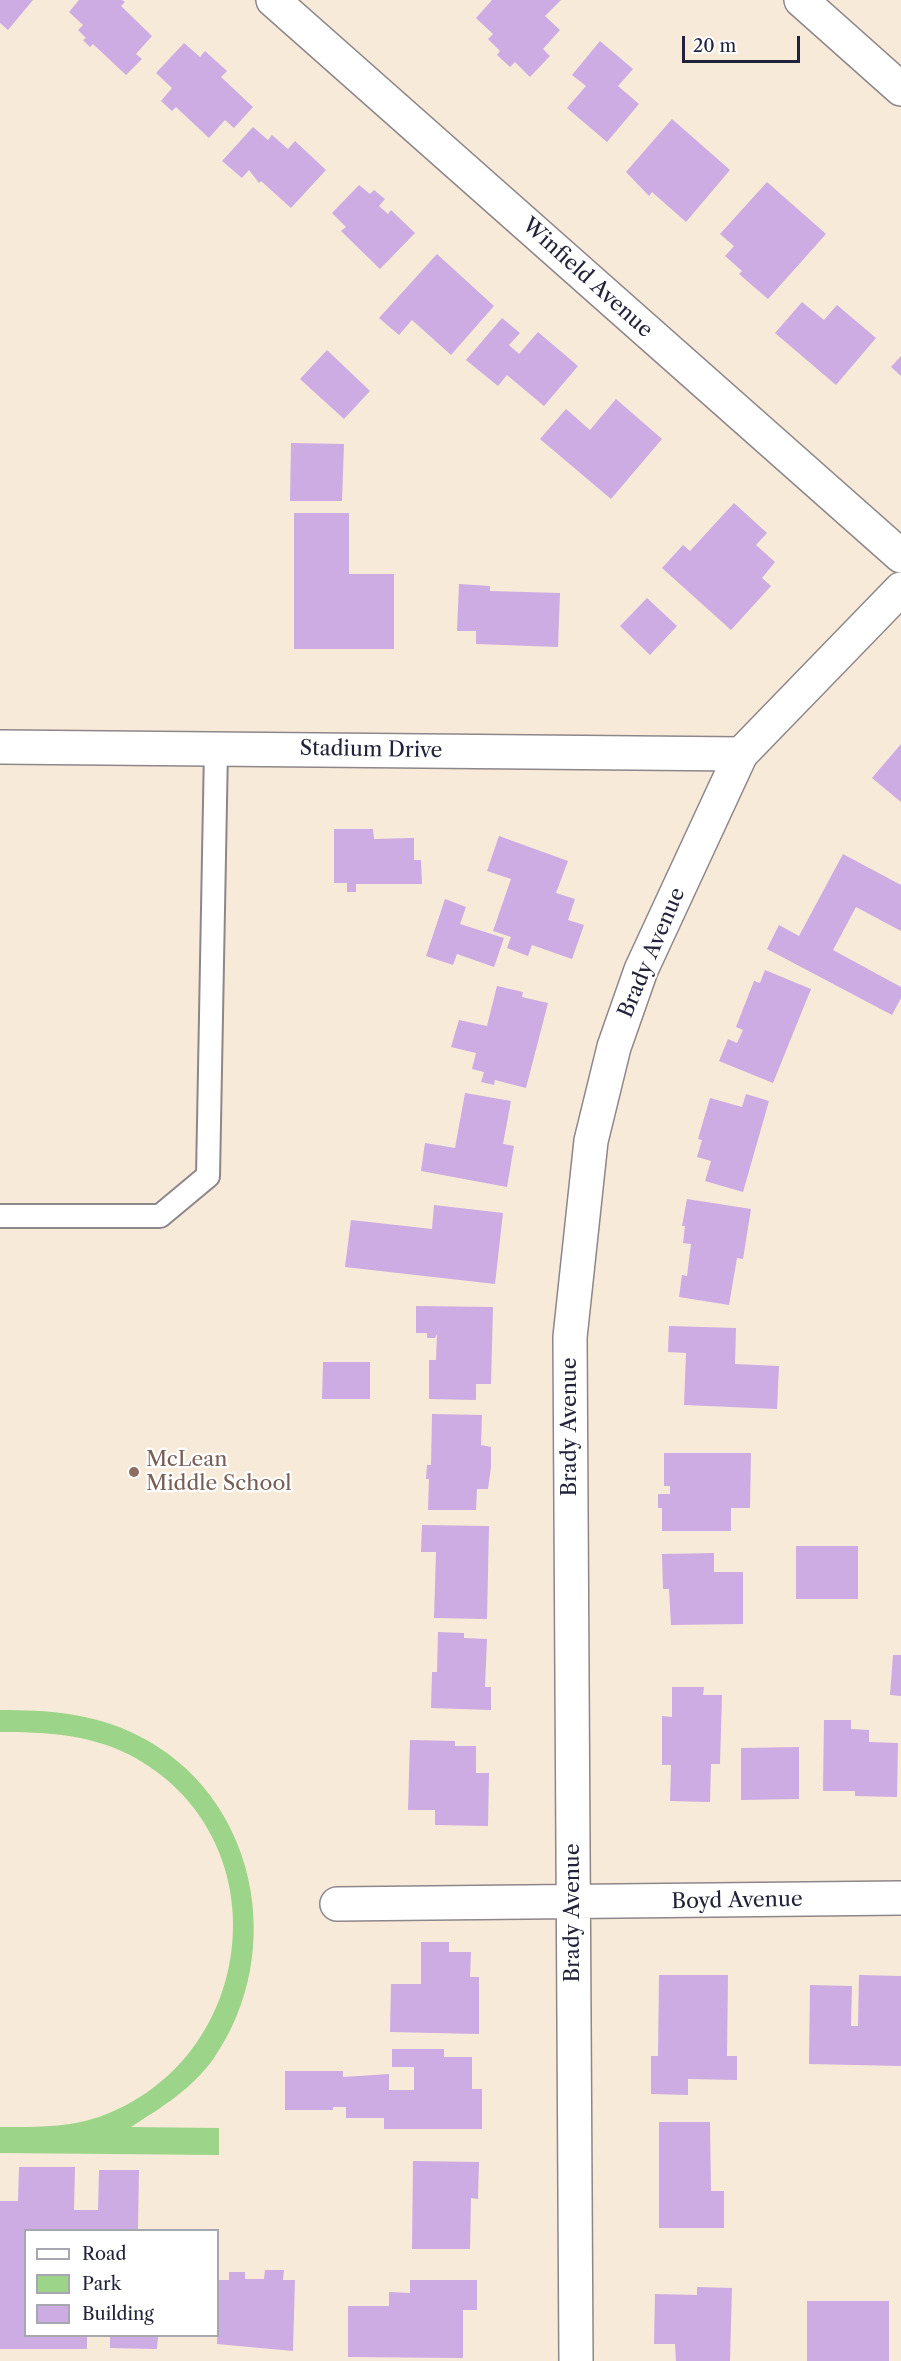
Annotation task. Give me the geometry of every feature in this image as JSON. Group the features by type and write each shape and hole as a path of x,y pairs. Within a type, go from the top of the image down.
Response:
{"street":[{"name":"Winfield Avenue","path":"273,0 901,556"},
{"path":"801,0 901,89"},
{"name":"Brady Avenue","path":"576,2361 570,1337 591,1141 614,1047 641,970 741,753 901,589"},
{"name":"Stadium Drive","path":"0,747 741,753"},
{"name":"Boyd Avenue","path":"337,1904 901,1898"}],"lane":[{"path":"0,1216 160,1216 208,1176 216,748"}],"green space":[{"path":"0,1710 35,1711 87,1717 137,1735 178,1761 210,1795 234,1835 248,1879 254,1924 250,1971 237,2016 214,2058 196,2079 176,2097 131,2127 219,2128 219,2155 0,2153 0,2127 50,2126 87,2121 153,2088 193,2047 220,1998 232,1944 230,1889 212,1836 178,1790 128,1754 113,1747 66,1736 0,1732"}],"building":[{"path":"0,0 33,0 8,30 0,23"},
{"path":"79,0 122,0 125,2 121,6 152,36 136,54 142,59 126,75 93,44 90,47 83,40 86,38 78,30 83,25 69,12"},
{"path":"492,0 561,0 545,16 560,30 543,49 550,56 530,77 515,62 510,67 497,55 500,51 488,39 493,34 476,18"},
{"path":"600,41 633,69 618,86 639,104 607,142 567,108 586,86 572,75"},
{"path":"184,43 200,57 205,51 227,71 221,77 253,107 234,128 225,120 209,138 176,107 172,111 161,101 172,88 156,73"},
{"path":"672,119 730,170 686,222 652,192 649,196 626,172"},
{"path":"253,127 268,140 272,135 288,149 295,141 326,170 291,208 261,181 259,183 249,170 242,178 222,161"},
{"path":"767,182 826,234 768,299 739,274 742,271 725,256 734,246 720,234"},
{"path":"359,185 370,194 374,190 385,199 379,206 388,214 391,210 415,233 380,269 341,231 346,227 332,213"},
{"path":"437,254 494,306 451,355 412,320 399,335 379,318"},
{"path":"802,302 824,320 837,305 876,338 836,385 775,333"},
{"path":"502,318 520,333 509,345 519,354 538,332 578,366 544,406 507,375 498,386 466,360"},
{"path":"327,350 370,391 344,419 300,379"},
{"path":"901,356 901,376 891,367"},
{"path":"616,399 662,439 611,499 540,439 566,409 590,430"},
{"path":"291,443 344,444 342,501 290,501"},
{"path":"734,503 767,533 756,545 775,562 762,578 771,586 731,630 662,568 683,545 690,551"},
{"path":"294,513 349,513 349,574 394,574 394,649 294,649"},
{"path":"459,584 490,586 490,591 560,593 558,647 476,644 476,631 457,631"},
{"path":"647,598 677,626 650,655 620,626"},
{"path":"901,744 901,802 872,778"},
{"path":"334,829 373,829 374,839 414,838 414,860 421,860 422,884 356,884 356,892 347,892 347,883 334,883"},
{"path":"499,836 568,861 556,893 575,899 568,920 584,925 572,959 532,945 528,956 507,948 511,937 493,931 511,879 487,871"},
{"path":"843,854 901,885 901,931 856,907 833,950 901,987 901,998 892,1015 767,949 779,925 799,936"},
{"path":"445,899 466,907 460,924 504,938 494,967 457,954 453,965 426,956"},
{"path":"765,970 811,989 773,1083 719,1061 728,1039 737,1043 743,1030 736,1027 754,981 760,983"},
{"path":"497,986 523,992 522,997 548,1003 526,1088 495,1080 494,1085 481,1082 484,1072 472,1069 476,1053 451,1047 459,1020 487,1026"},
{"path":"465,1093 511,1101 503,1144 514,1146 507,1187 421,1171 425,1143 455,1148"},
{"path":"746,1094 769,1101 743,1192 705,1181 711,1161 697,1157 702,1140 698,1139 710,1098 742,1107"},
{"path":"687,1199 751,1209 743,1259 737,1258 729,1305 679,1297 682,1275 687,1276 691,1244 683,1243 685,1226 682,1226"},
{"path":"434,1205 503,1213 495,1284 345,1267 351,1220 432,1229"},
{"path":"416,1306 493,1307 491,1384 476,1384 476,1400 429,1399 429,1360 436,1360 437,1334 435,1338 427,1338 427,1333 416,1333"},
{"path":"669,1326 736,1328 735,1364 779,1366 777,1409 684,1405 686,1353 668,1352"},
{"path":"323,1362 370,1362 370,1399 322,1399"},
{"path":"432,1414 482,1415 481,1445 491,1447 491,1467 488,1489 477,1489 476,1510 428,1510 429,1479 426,1479 427,1465 431,1465"},
{"path":"664,1453 751,1453 750,1508 731,1508 731,1531 662,1531 662,1508 658,1508 658,1494 670,1494 670,1486 664,1486"},
{"path":"422,1525 489,1526 487,1619 434,1618 436,1552 421,1552"},
{"path":"796,1546 858,1546 858,1599 796,1599"},
{"path":"714,1553 714,1572 743,1572 743,1624 671,1625 669,1589 663,1589 662,1554"},
{"path":"438,1632 464,1633 464,1638 487,1639 485,1687 491,1687 491,1710 431,1708 432,1672 437,1672"},
{"path":"893,1655 901,1655 901,1696 890,1695"},
{"path":"672,1687 704,1687 703,1695 722,1695 720,1764 711,1764 710,1802 670,1801 671,1765 662,1765 662,1716 672,1717"},
{"path":"824,1720 851,1720 851,1729 869,1730 869,1742 898,1743 897,1797 855,1796 855,1791 823,1791"},
{"path":"410,1740 455,1741 455,1746 476,1746 476,1773 489,1773 488,1826 435,1825 435,1810 408,1810"},
{"path":"799,1747 799,1799 741,1800 741,1748"},
{"path":"421,1942 449,1942 449,1952 471,1952 470,1977 479,1977 479,2034 390,2032 391,1984 421,1984"},
{"path":"659,1975 728,1975 727,2056 737,2056 737,2080 688,2079 688,2095 651,2094 651,2056 658,2056"},
{"path":"859,1975 901,1976 901,2066 809,2064 810,1985 852,1986 851,2026 858,2026"},
{"path":"392,2049 444,2049 444,2057 472,2057 472,2089 482,2089 482,2129 384,2129 384,2118 346,2118 346,2107 333,2107 333,2110 285,2110 285,2071 343,2071 343,2077 389,2074 389,2090 414,2090 414,2067 392,2067"},
{"path":"659,2122 710,2122 711,2191 724,2191 724,2228 659,2228"},
{"path":"413,2161 479,2162 478,2199 471,2198 470,2249 412,2249"},
{"path":"19,2167 75,2167 74,2210 98,2210 99,2170 139,2170 138,2229 24,2229 24,2337 87,2337 87,2349 0,2349 0,2201 18,2201"},
{"path":"265,2270 284,2270 283,2280 295,2280 293,2351 217,2344 219,2280 229,2280 229,2272 245,2272 245,2279 264,2279"},
{"path":"410,2280 477,2280 477,2310 463,2310 463,2358 348,2357 348,2306 389,2306 389,2292 410,2293"},
{"path":"697,2287 732,2288 730,2361 676,2361 675,2344 654,2344 655,2294 697,2295"},
{"path":"807,2301 889,2301 889,2361 807,2361"},
{"path":"110,2337 158,2337 157,2349 110,2348"}],"place":[{"name":"McLean Middle School","path":"134,1472"}]}
